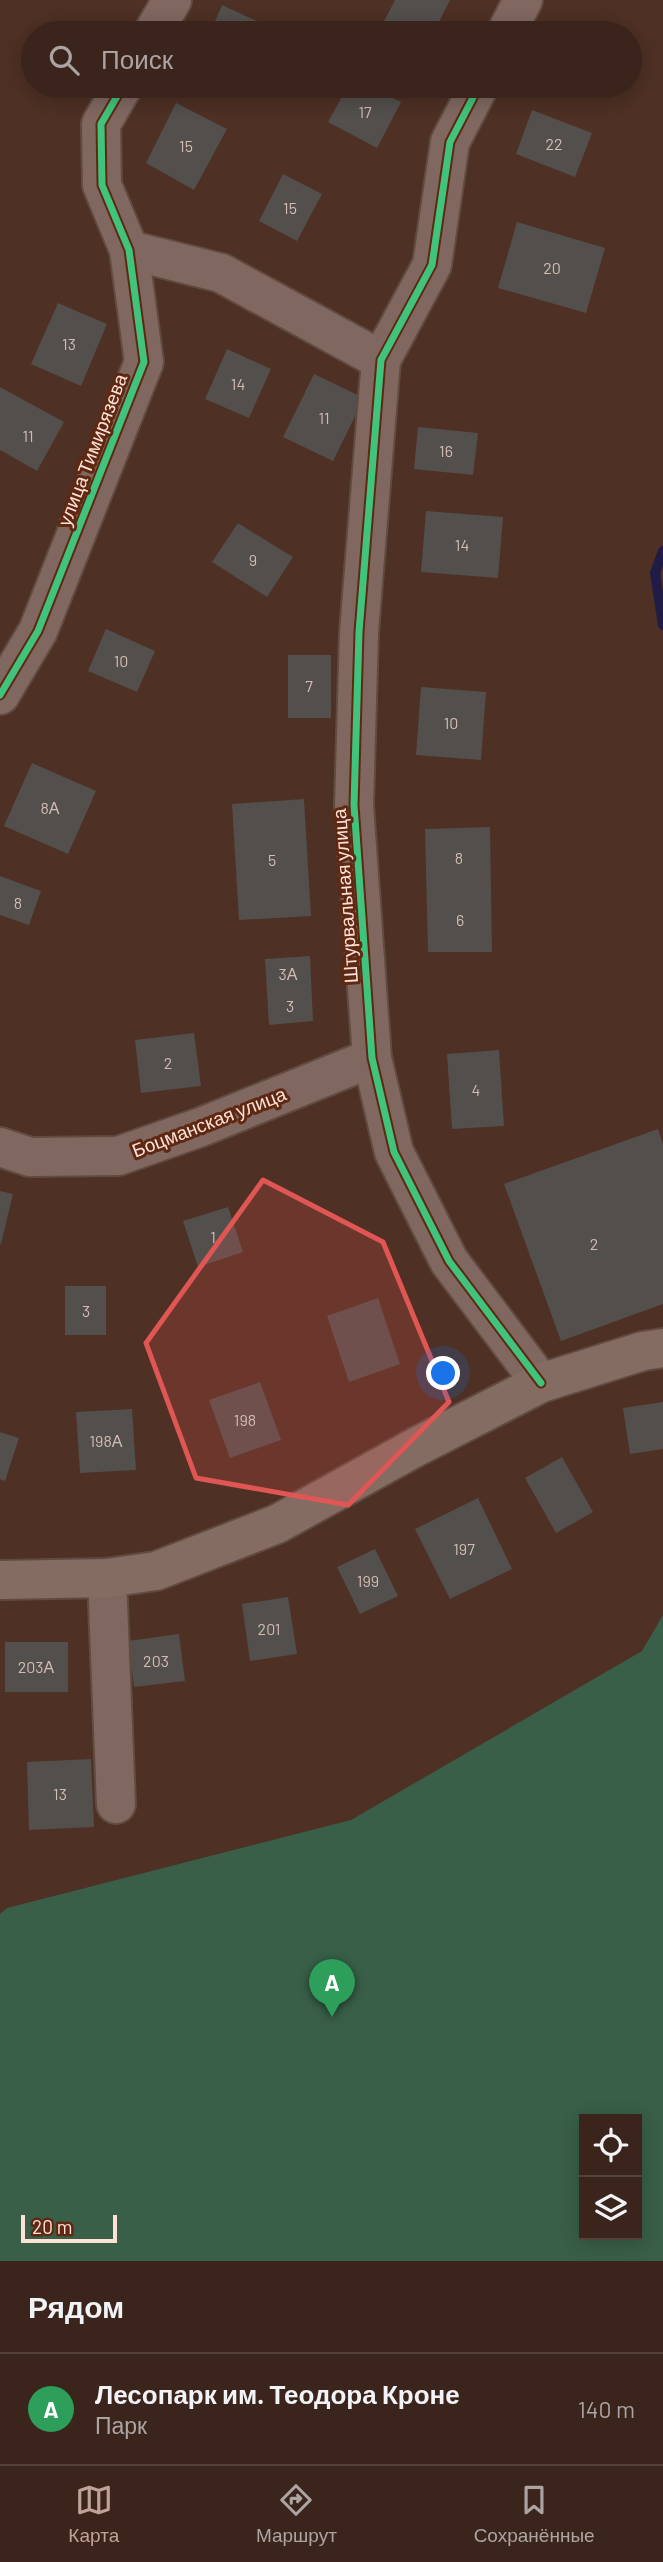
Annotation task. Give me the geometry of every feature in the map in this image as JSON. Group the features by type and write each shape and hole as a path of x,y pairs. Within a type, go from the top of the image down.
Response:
{"main road":[{"path":"0,1580 107,1578 156,1571 277,1524 416,1447 541,1383 643,1351 663,1348"}],"street":[{"path":"160,21 172,0"},
{"path":"512,21 523,0"},
{"name":"улица Тимирязева","path":"0,695 38,631 144,362 129,250 102,185 101,124 116,98"},
{"path":"129,250 220,273 381,360 432,265 450,142 473,98"},
{"name":"Штурвальная улица","path":"381,360 359,632 354,805 372,1058 394,1152 449,1262 541,1383"},
{"name":"Боцманская улица","path":"0,1147 30,1157 118,1156 201,1128 372,1058"},
{"path":"107,1578 116,1804"}],"highlighted area":[{"path":"263,1180 383,1242 449,1402 348,1505 196,1478 146,1343"}],"green space":[{"path":"663,1615 663,2261 0,2261 0,1914 7,1908 351,1820 642,1651"}],"building":[{"path":"395,0 450,0 439,21 384,21"},
{"path":"222,5 257,21 215,21"},
{"path":"341,98 394,98 401,102 377,148 328,122"},
{"path":"176,103 227,129 194,190 146,163"},
{"path":"532,110 592,133 575,177 516,154"},
{"path":"283,174 322,194 297,241 259,221"},
{"path":"517,222 605,248 586,313 498,288"},
{"path":"58,303 107,324 81,386 31,364"},
{"path":"227,349 271,369 249,418 205,399"},
{"path":"314,374 364,398 333,461 283,437"},
{"path":"0,387 64,422 37,471 0,450"},
{"path":"418,427 478,433 473,475 414,469"},
{"path":"426,511 503,517 498,578 421,572"},
{"path":"238,523 293,557 267,597 212,562"},
{"path":"106,629 155,651 137,692 88,671"},
{"path":"288,655 331,655 331,718 288,718"},
{"path":"421,687 486,692 481,760 416,755"},
{"path":"32,763 96,791 68,854 4,826"},
{"path":"304,799 311,916 239,920 232,804"},
{"path":"490,827 492,952 428,952 425,829"},
{"path":"0,876 41,891 29,925 0,915"},
{"path":"310,956 313,1021 269,1025 265,959"},
{"path":"194,1033 201,1086 141,1093 135,1040"},
{"path":"499,1050 504,1126 452,1129 447,1054"},
{"path":"658,1129 663,1144 663,1304 561,1341 504,1184"},
{"path":"0,1191 13,1194 1,1244 0,1244"},
{"path":"228,1207 243,1252 198,1267 183,1221"},
{"path":"65,1286 106,1286 106,1335 65,1335"},
{"path":"378,1298 400,1364 349,1382 327,1316"},
{"path":"260,1382 281,1440 230,1458 209,1400"},
{"path":"663,1402 663,1449 630,1454 623,1408"},
{"path":"132,1409 136,1470 80,1473 76,1412"},
{"path":"0,1432 19,1438 5,1481 0,1479"},
{"path":"562,1457 593,1512 556,1533 525,1478"},
{"path":"478,1498 512,1569 450,1599 415,1529"},
{"path":"375,1549 398,1596 360,1614 337,1567"},
{"path":"288,1597 297,1654 250,1661 242,1604"},
{"path":"179,1634 185,1681 134,1687 128,1641"},
{"path":"5,1642 68,1642 68,1692 5,1692"},
{"path":"91,1759 94,1827 29,1830 27,1762"}],"waterway":[{"path":"663,551 655,573 663,625"}],"cycle path":[{"path":"0,695 38,631 144,362 129,250 102,185 101,124 116,98"},
{"path":"473,98 450,142 432,265 381,360 359,632 354,805 372,1058 394,1152 449,1261 541,1383"}],"place":[{"name":"Лесопарк им. Теодора Кроне","path":"332,2017"}]}
